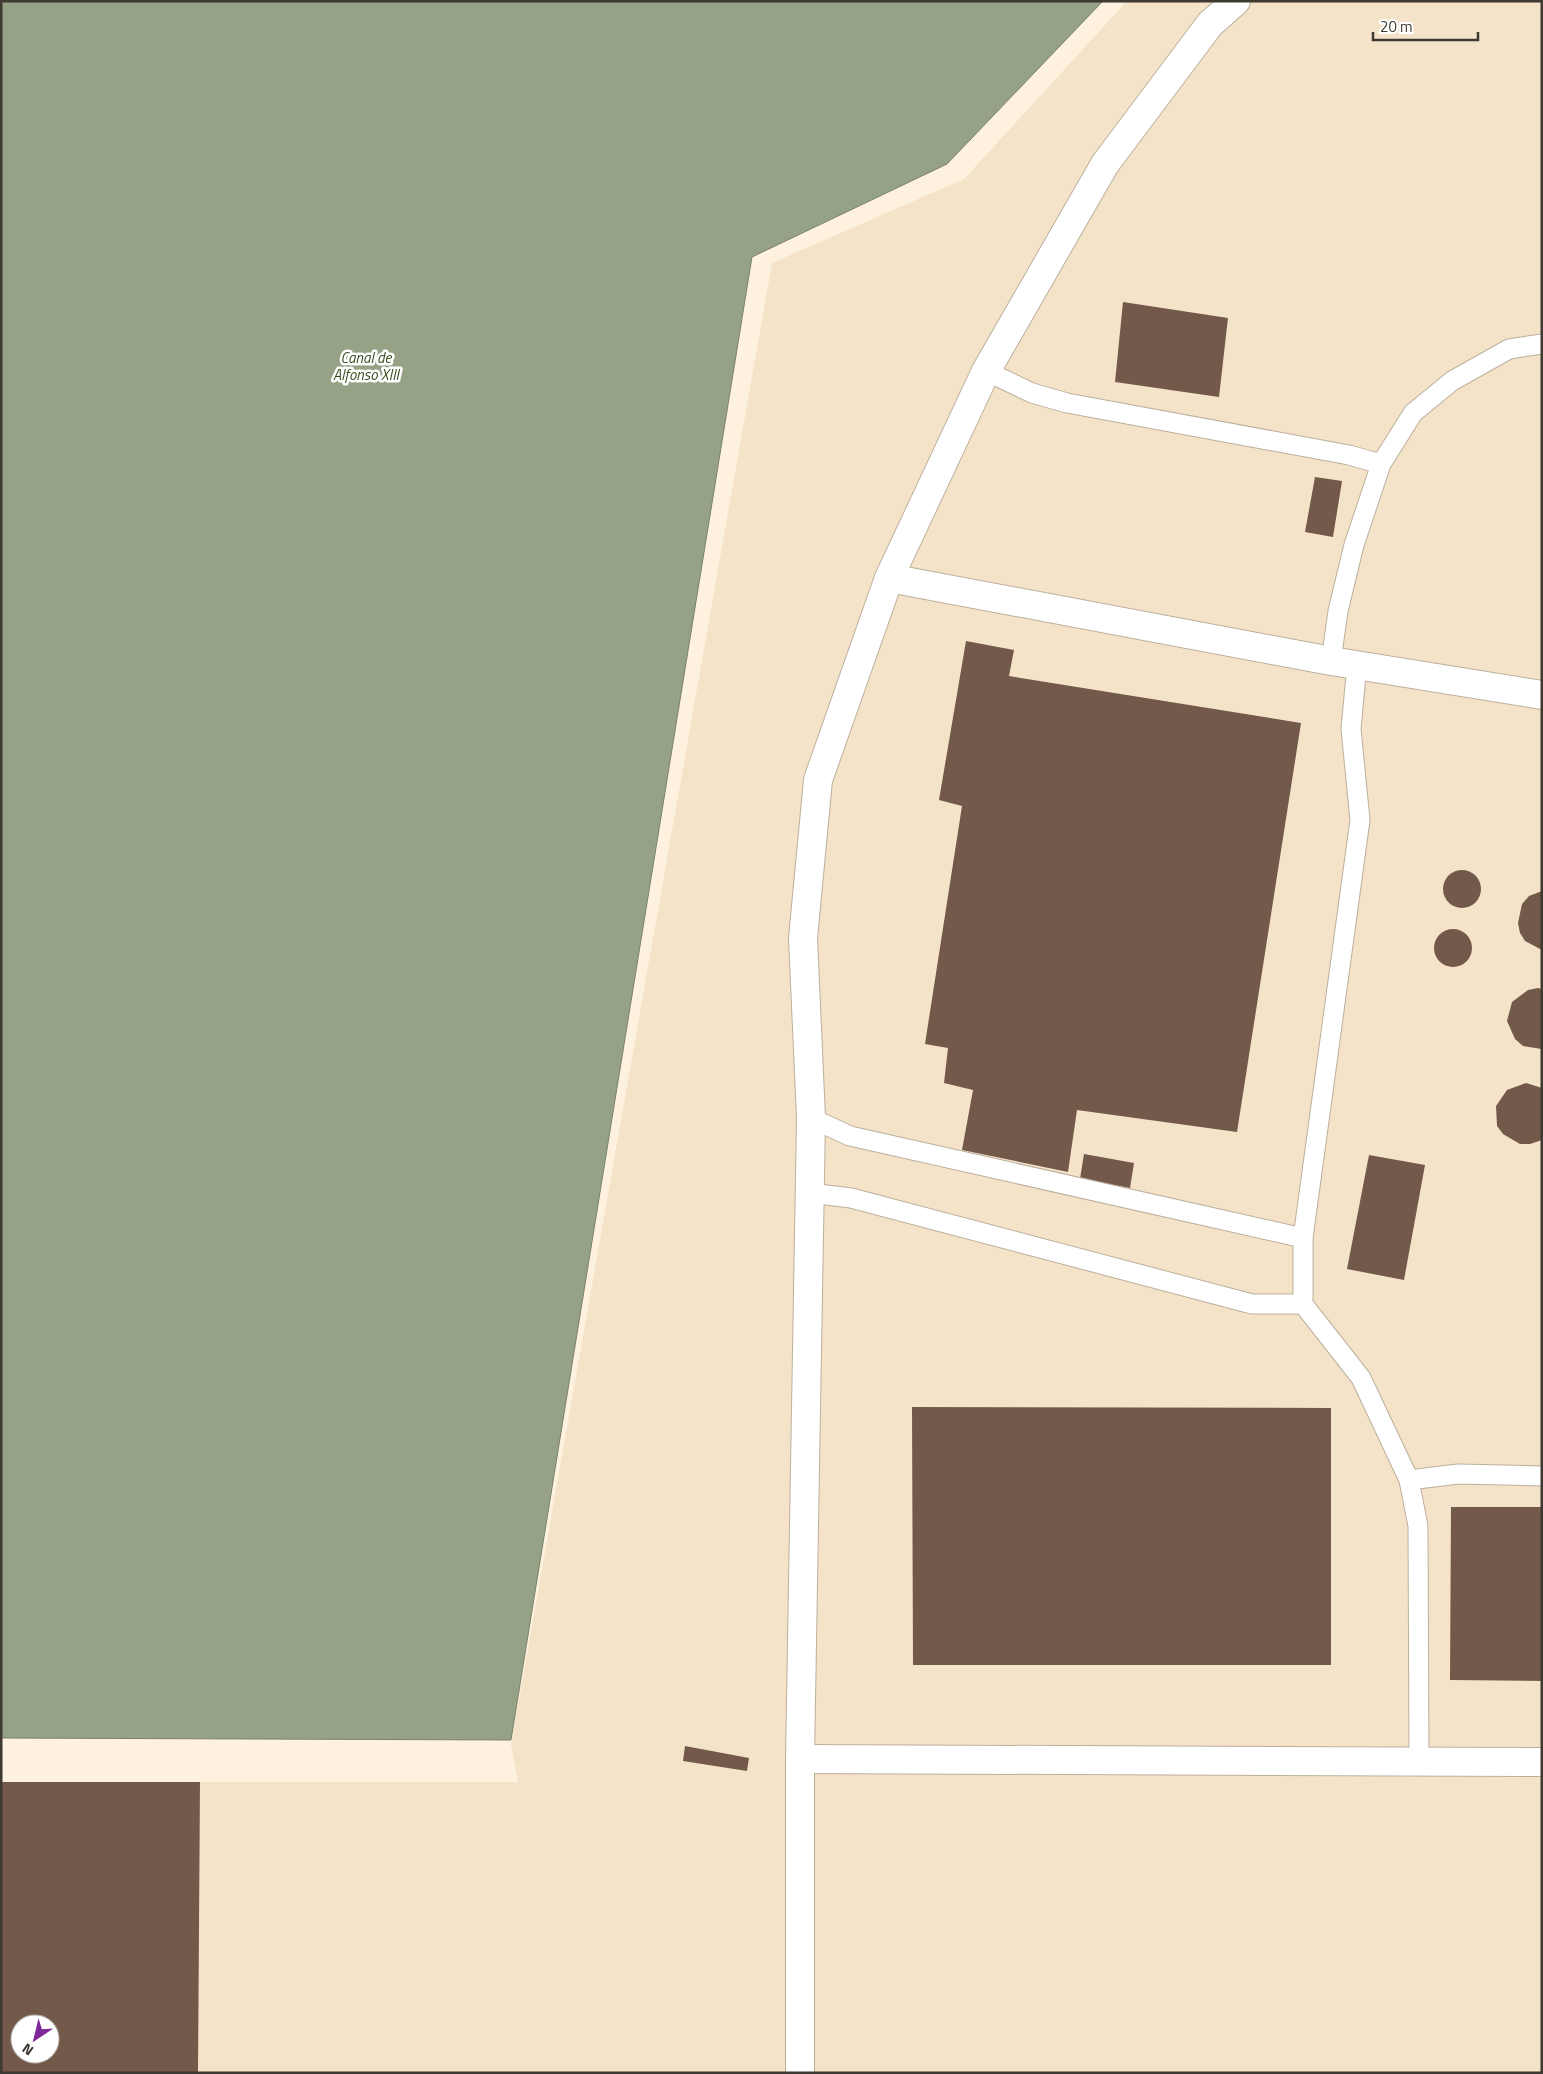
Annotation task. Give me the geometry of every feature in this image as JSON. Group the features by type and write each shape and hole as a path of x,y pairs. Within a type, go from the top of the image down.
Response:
{"street":[{"path":"800,2073 800,1759 812,1118 803,938 818,780 890,578 986,371 1105,164 1210,24 1236,1"},
{"path":"890,578 1331,662 1357,664 1542,694"},
{"path":"800,1759 1542,1762"}],"lane":[{"path":"1331,662 1338,611 1354,545 1381,464 1413,413 1452,380 1509,349 1542,344"},
{"path":"986,371 1032,393 1067,403 1349,455 1381,464"},
{"path":"1357,664 1351,729 1360,820 1303,1238 1303,1304 1361,1378 1409,1480 1418,1526 1419,1762"},
{"path":"812,1118 850,1136 1303,1238"},
{"path":"810,1193 851,1198 1252,1304 1303,1304"},
{"path":"1409,1480 1458,1474 1542,1476"}],"shaded area":[{"path":"1127,1 1542,1 1542,2073 1,2073 1,1782 518,1782 511,1745 772,263 964,179"}],"water":[{"name":"Canal de Alfonso XIII","path":"1,1 1103,1 947,164 752,257 511,1740 1,1738"}],"building":[{"path":"1123,302 1228,318 1219,397 1115,382"},
{"path":"1315,477 1342,481 1333,537 1305,532"},
{"path":"966,641 1014,650 1009,676 1301,723 1237,1132 1077,1110 1068,1172 962,1150 973,1090 944,1083 948,1048 925,1044 962,806 939,800"},
{"path":"1462,870 1476,875 1481,889 1476,903 1462,908 1448,903 1443,889 1448,875"},
{"path":"1542,891 1542,950 1525,941 1520,933 1518,923 1522,904 1529,896"},
{"path":"1453,929 1467,934 1472,948 1467,962 1453,967 1439,962 1434,948 1439,934"},
{"path":"1542,989 1542,1049 1523,1046 1515,1039 1507,1021 1512,1002 1528,990"},
{"path":"1526,1083 1542,1088 1542,1140 1530,1144 1520,1144 1503,1134 1497,1126 1496,1106 1507,1090"},
{"path":"1084,1154 1134,1163 1130,1188 1080,1179"},
{"path":"1369,1155 1425,1165 1404,1280 1347,1269"},
{"path":"912,1407 1331,1408 1331,1665 913,1665"},
{"path":"1451,1507 1542,1507 1542,1681 1450,1680"},
{"path":"685,1746 749,1758 747,1771 683,1761"},
{"path":"1,1782 200,1782 198,2073 1,2073"}]}
